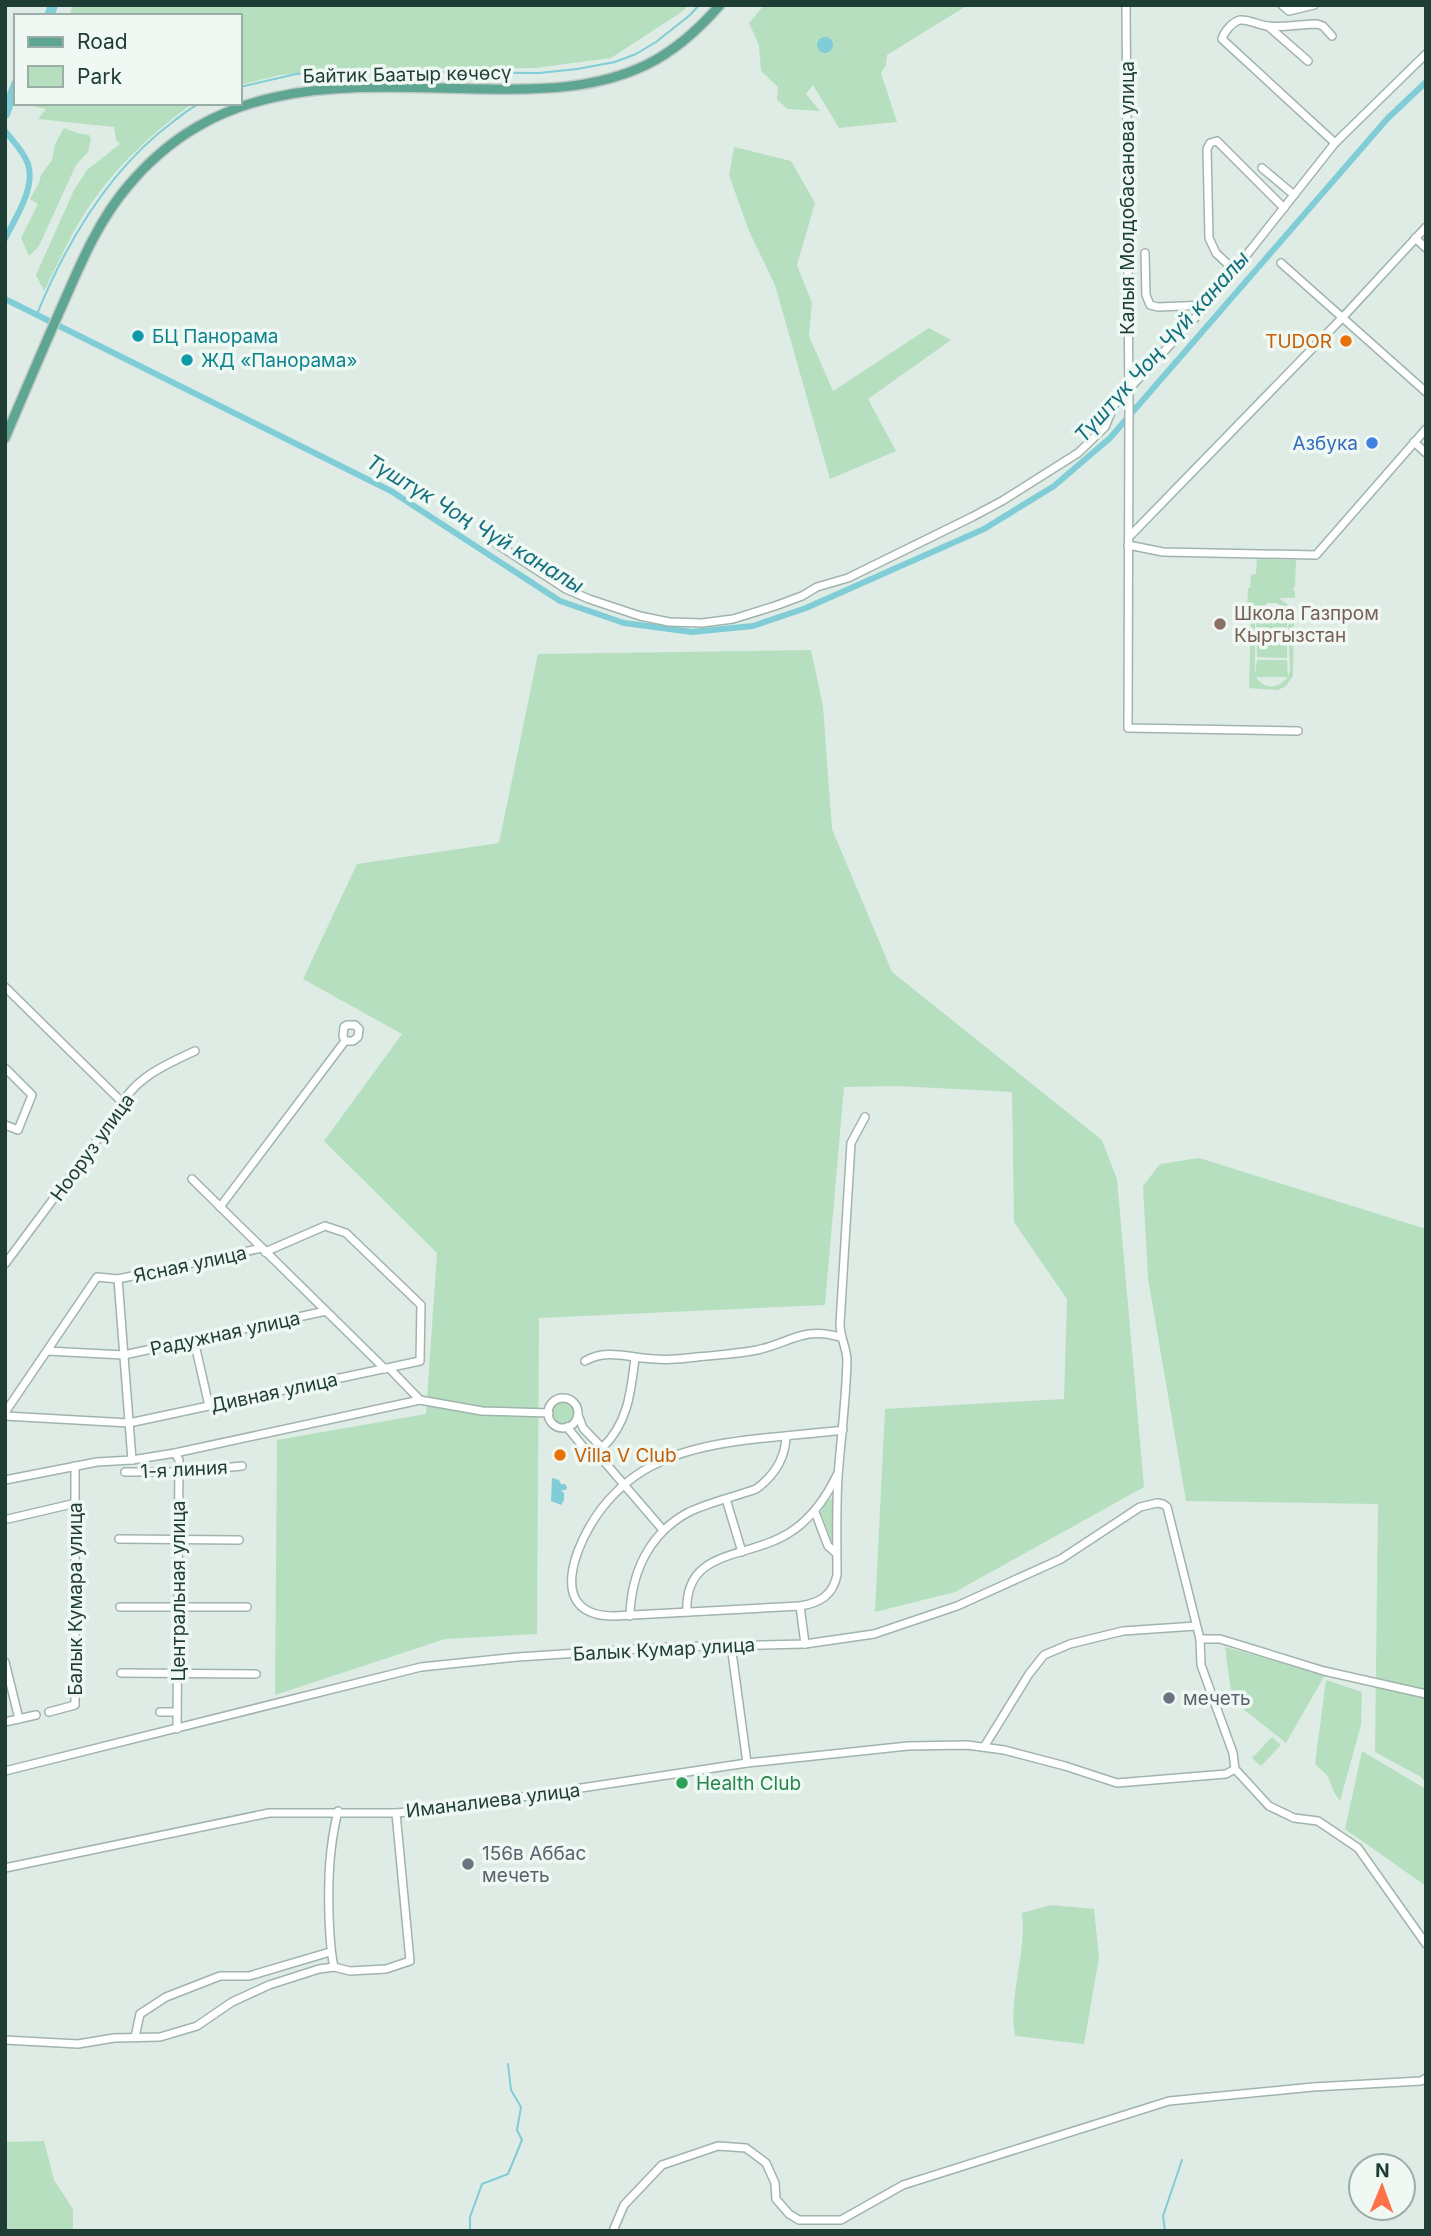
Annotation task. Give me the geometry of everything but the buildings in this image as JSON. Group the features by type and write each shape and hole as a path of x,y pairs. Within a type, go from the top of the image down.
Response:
{"main road":[{"name":"Байтик Баатыр көчөсү","path":"5,438 52,327 88,248 106,216 137,176 162,152 189,133 221,115 270,97 324,89 536,89 595,82 633,71 663,56 694,32 720,5"}],"street":[{"name":"Калыя Молдобасанова улица","path":"1126,5 1128,728 1298,731"},
{"path":"1282,5 1289,11 1314,5"},
{"path":"1332,36 1324,26 1317,24 1268,26 1242,20 1224,34 1222,40 1335,143"},
{"path":"1268,26 1308,61"},
{"path":"489,539 566,589 617,610 685,623 733,619 802,596 817,587 848,578 1002,501 1085,447 1105,427 1114,405 1208,305 1335,143 1426,54"},
{"path":"1235,271 1216,253 1209,238 1207,149 1210,143 1217,141 1284,208"},
{"path":"1262,168 1294,195"},
{"path":"1426,227 1128,541 1163,552 1316,555 1426,429"},
{"path":"1415,238 1426,248"},
{"path":"1145,253 1146,295 1150,305 1208,305"},
{"path":"1280,263 1426,392"},
{"path":"1414,442 1426,453"},
{"path":"5,987 122,1102"},
{"path":"220,1207 345,1041"},
{"name":"Нооруз улица","path":"5,1264 118,1112 122,1102 150,1072 195,1051"},
{"path":"5,1068 32,1096 18,1130 5,1125"},
{"path":"840,1338 851,1143 865,1117"},
{"path":"191,1179 420,1401"},
{"name":"Ясная улица","path":"47,1350 97,1277 118,1279 264,1250 325,1226 346,1233 421,1305 420,1361"},
{"path":"118,1279 132,1460"},
{"name":"Радужная улица","path":"47,1350 124,1355 326,1311"},
{"path":"585,1361 592,1356 606,1354 676,1359 756,1350 803,1334 828,1334 840,1338 844,1343 846,1361 843,1430 838,1473 837,1575 832,1589 820,1601 800,1606 630,1615 592,1614 574,1599 571,1582 575,1559 587,1532 603,1507 643,1470 684,1452 726,1444 843,1430"},
{"path":"194,1340 209,1406"},
{"path":"6,1416 6,1411 47,1350"},
{"path":"603,1447 625,1414 630,1399 635,1358"},
{"name":"Дивная улица","path":"6,1416 129,1423 420,1361"},
{"path":"578,1415 574,1424 567,1427 556,1426 549,1413 555,1401 564,1399 573,1402 576,1406 583,1428 603,1447 605,1453 602,1459"},
{"path":"5,1480 97,1462 174,1453 420,1401 482,1411 549,1413"},
{"path":"567,1427 593,1459 602,1459"},
{"path":"630,1615 635,1574 646,1552 663,1530 688,1513 756,1489 765,1482 783,1457 786,1437"},
{"name":"Центральная улица","path":"174,1453 179,1472 177,1729"},
{"path":"602,1459 663,1530"},
{"name":"Балык Кумара улица","path":"49,1712 75,1705 75,1466"},
{"name":"1-я линия","path":"125,1472 179,1472 242,1466"},
{"path":"687,1612 687,1592 696,1575 708,1564 780,1538 816,1512 838,1473"},
{"path":"726,1499 742,1552"},
{"path":"9,1518 76,1503"},
{"name":"Балык Кумар улица","path":"5,1771 421,1667 518,1657 730,1645 805,1644 874,1634 957,1606 1061,1559 1140,1507 1157,1503 1167,1507 1200,1639"},
{"path":"816,1512 828,1546 836,1553"},
{"path":"119,1539 239,1540"},
{"path":"800,1606 805,1644"},
{"path":"120,1607 247,1607"},
{"path":"984,1747 1029,1674 1044,1655 1070,1644 1123,1631 1196,1626"},
{"path":"1426,1694 1324,1671 1220,1639 1200,1639 1201,1665 1233,1753 1235,1769 1269,1806 1294,1818 1318,1821 1358,1847 1426,1944"},
{"path":"730,1645 747,1763"},
{"path":"5,1662 19,1719"},
{"path":"121,1673 256,1674"},
{"path":"160,1712 177,1712"},
{"path":"5,1722 36,1715"},
{"name":"Иманалиева улица","path":"5,1868 249,1816 279,1812 396,1813 487,1803 747,1763 908,1745 984,1747 1065,1766 1117,1783 1226,1774 1235,1769"},
{"path":"334,1967 330,1952 328,1871 338,1811"},
{"path":"5,2040 78,2044 114,2038 160,2037 197,2026 232,2002 269,1984 319,1969 386,1969 410,1961 396,1813"},
{"path":"135,2038 139,2014 166,1997 220,1976 249,1976 330,1952"},
{"path":"612,2231 624,2204 662,2165 718,2146 746,2148 766,2163 775,2183 776,2199 789,2214 799,2220 841,2220 903,2185 1169,2101 1313,2087 1421,2081 1426,2078"}],"green space":[{"path":"73,5 688,5 683,11 611,58 535,68 340,69 280,75 242,84 242,14 70,14"},
{"path":"764,5 968,5 887,55 886,65 881,73 897,122 839,128 813,85 806,94 820,111 788,109 777,100 778,87 761,71 759,45 749,23"},
{"path":"190,105 145,142 104,186 76,228 44,291 36,275 74,190 87,170 120,144 116,140 114,127 38,119 46,109 32,106"},
{"path":"64,128 89,135 91,139 88,152 76,165 39,246 29,256 21,238 38,204 30,199 41,175 52,160 55,144"},
{"path":"734,147 791,161 815,203 797,265 812,303 809,336 833,391 929,328 951,340 868,399 896,451 830,479 775,285 749,231 729,175"},
{"path":"1257,559 1296,560 1293,589 1295,598 1279,598 1287,604 1294,616 1293,676 1285,687 1277,690 1249,688 1251,617 1247,611 1248,588 1251,575 1256,574","holes":["1268,603 1277,603 1287,611 1257,611","1256,612 1257,657 1287,658 1288,613 1288,677 1287,660 1257,660 1255,676","1256,677 1287,677 1275,686 1267,686"]},
{"path":"811,650 823,706 832,829 892,972 1102,1140 1117,1179 1144,1487 955,1592 875,1612 885,1409 1064,1399 1067,1299 1014,1222 1012,1092 898,1086 844,1087 825,1305 539,1318 537,1634 445,1639 275,1695 277,1440 426,1414 437,1253 324,1141 402,1034 303,979 357,864 499,843 538,654"},
{"path":"1199,1158 1426,1229 1426,1783 1421,1777 1375,1752 1378,1504 1186,1501 1148,1278 1143,1186 1160,1164"},
{"path":"564,1402 572,1405 575,1413 572,1421 564,1424 556,1421 553,1413 556,1405"},
{"path":"832,1498 832,1542 821,1513 824,1503"},
{"path":"1225,1647 1325,1675 1286,1743 1232,1700"},
{"path":"1326,1680 1362,1692 1361,1725 1340,1801 1328,1776 1315,1764"},
{"path":"1272,1737 1281,1745 1261,1766 1252,1758"},
{"path":"1362,1751 1424,1788 1426,1792 1426,1886 1345,1829"},
{"path":"1051,1905 1094,1909 1099,1957 1084,2044 1015,2036 1013,2021 1022,1944 1022,1913"},
{"path":"44,2141 54,2180 73,2209 73,2231 5,2231 5,2142"}],"water":[{"path":"822,37 828,37 833,45 831,51 822,53 817,48 817,42"},
{"path":"552,1478 567,1487 566,1490 561,1490 564,1500 561,1505 551,1501"}],"waterway":[{"path":"50,14 53,5"},
{"path":"242,87 296,74 363,71 539,73 577,69 615,62 636,54 656,42 699,5"},
{"name":"Түштүк Чоң Чүй каналы","path":"5,299 391,491 560,601 624,623 692,632 753,626 806,608 984,529 1054,486 1110,438 1387,119 1426,82"},
{"path":"5,114 14,89"},
{"path":"37,314 76,234 110,184 151,140 198,105"},
{"name":"Түштүк Чоң Чүй каналы","path":"5,131 24,155 30,173 27,193 5,239"},
{"path":"470,2231 470,2217 482,2184 508,2174 522,2140 517,2130 521,2107 511,2090 508,2064"},
{"path":"1165,2231 1163,2216 1182,2160"}],"place":[{"name":"БЦ Панорама","path":"138,336"},
{"name":"TUDOR","path":"1346,341"},
{"name":"ЖД «Панорама»","path":"187,360"},
{"name":"Азбука","path":"1372,443"},
{"name":"Школа Газпром Кыргызстан","path":"1220,624"},
{"name":"Villa V Club","path":"560,1455"},
{"name":"мечеть","path":"1169,1698"},
{"name":"Health Club","path":"682,1783"},
{"name":"156в Аббас мечеть","path":"468,1864"}]}
